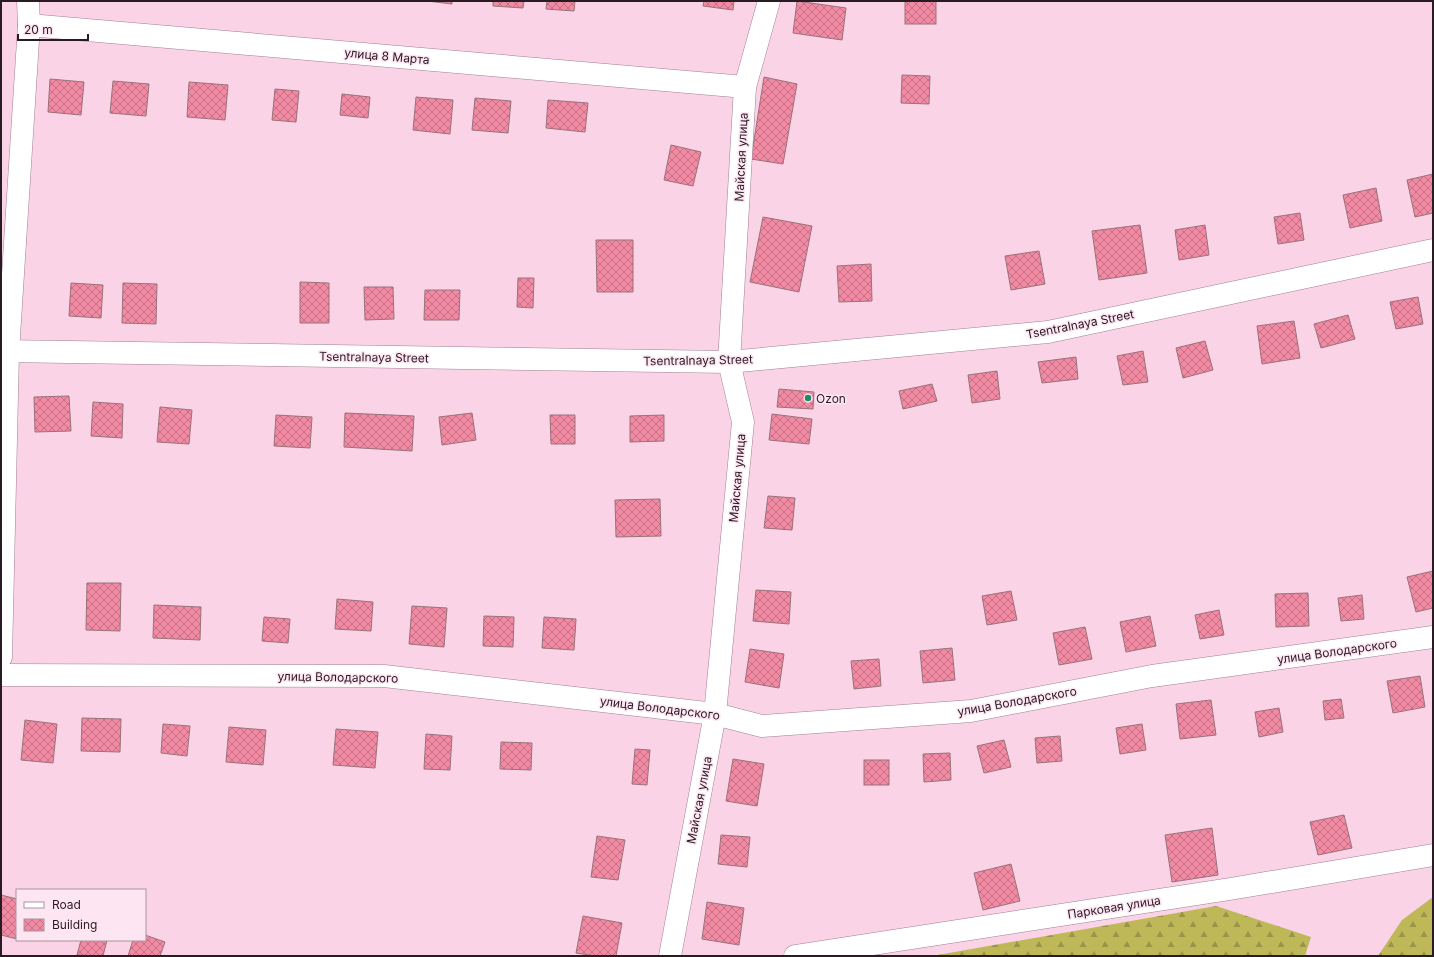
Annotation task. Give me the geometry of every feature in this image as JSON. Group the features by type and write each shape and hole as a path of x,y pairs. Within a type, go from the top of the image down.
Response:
{"street":[{"path":"1,657 4,352 29,25 28,1"},
{"name":"Майская улица","path":"670,956 716,714 743,422 729,362 745,87 769,1"},
{"name":"улица 8 Марта","path":"29,25 745,87"},
{"name":"Tsentralnaya Street","path":"4,352 729,362 1048,332 1433,250"},
{"name":"улица Володарского","path":"1,675 384,676 716,714 762,726 971,711 1152,676 1433,638"},
{"name":"Парковая улица","path":"795,956 1230,889 1433,855"}],"green space":[{"path":"1433,897 1433,956 1378,956 1402,920"},
{"path":"1216,906 1311,937 1305,956 932,956"}],"building":[{"path":"427,1 452,1 452,4"},
{"path":"493,1 524,1 523,8 493,6"},
{"path":"547,1 575,1 574,11 546,9"},
{"path":"704,1 734,1 733,10 703,6"},
{"path":"797,1 846,8 842,40 793,33"},
{"path":"905,1 936,1 936,24 905,24"},
{"path":"902,75 930,76 929,104 901,103"},
{"path":"764,77 797,84 783,164 751,159"},
{"path":"50,79 84,82 81,115 48,112"},
{"path":"113,81 149,84 146,116 110,113"},
{"path":"189,82 228,85 225,120 187,117"},
{"path":"275,89 299,91 296,122 272,120"},
{"path":"342,94 370,97 368,118 340,115"},
{"path":"416,97 453,100 450,134 413,130"},
{"path":"475,98 511,101 508,133 472,130"},
{"path":"548,100 588,103 585,132 546,128"},
{"path":"671,145 701,152 693,186 664,180"},
{"path":"1433,174 1433,213 1415,217 1407,180"},
{"path":"1376,188 1382,221 1350,228 1343,195"},
{"path":"1300,213 1304,240 1278,244 1274,217"},
{"path":"763,217 812,226 799,292 750,282"},
{"path":"1140,225 1147,273 1099,280 1092,231"},
{"path":"1205,225 1209,255 1179,260 1175,230"},
{"path":"596,240 633,240 633,292 597,292"},
{"path":"1039,251 1045,284 1011,290 1005,256"},
{"path":"871,264 872,301 839,302 837,266"},
{"path":"518,278 534,278 533,308 517,307"},
{"path":"300,282 329,283 329,323 300,323"},
{"path":"71,283 103,285 101,318 69,316"},
{"path":"123,283 157,284 156,324 122,323"},
{"path":"364,287 393,287 394,319 365,320"},
{"path":"425,290 460,290 459,320 424,320"},
{"path":"1418,297 1423,324 1396,329 1390,302"},
{"path":"1348,315 1355,339 1321,348 1314,324"},
{"path":"1294,321 1300,358 1262,364 1257,326"},
{"path":"1205,341 1213,370 1183,378 1176,348"},
{"path":"1143,351 1148,382 1123,385 1117,356"},
{"path":"1076,357 1078,379 1042,383 1038,362"},
{"path":"997,371 1000,399 972,403 968,375"},
{"path":"932,384 937,401 903,409 899,391"},
{"path":"779,389 814,392 813,409 777,407"},
{"path":"69,396 71,431 35,432 34,397"},
{"path":"93,402 123,404 122,438 91,436"},
{"path":"160,407 192,410 189,444 157,442"},
{"path":"345,413 414,416 412,451 344,447"},
{"path":"472,413 476,440 442,445 439,417"},
{"path":"772,414 812,419 809,444 769,440"},
{"path":"276,415 312,417 310,448 274,446"},
{"path":"550,415 575,415 575,444 551,444"},
{"path":"664,415 664,441 630,442 630,416"},
{"path":"768,496 795,498 792,530 764,528"},
{"path":"660,499 661,536 616,537 615,500"},
{"path":"1433,571 1433,608 1416,612 1407,577"},
{"path":"87,583 121,583 120,631 86,630"},
{"path":"756,590 791,592 789,624 753,621"},
{"path":"1011,591 1017,620 987,625 982,596"},
{"path":"1308,593 1309,626 1276,627 1275,594"},
{"path":"1362,595 1364,619 1341,621 1338,598"},
{"path":"337,599 373,602 371,631 335,629"},
{"path":"154,605 201,607 200,640 153,638"},
{"path":"412,606 447,608 444,647 409,644"},
{"path":"1219,610 1224,635 1200,639 1195,615"},
{"path":"484,616 514,617 513,647 483,646"},
{"path":"1150,616 1156,646 1126,652 1120,622"},
{"path":"264,617 290,619 288,643 262,641"},
{"path":"544,617 576,619 574,650 542,648"},
{"path":"1085,627 1092,659 1059,665 1053,633"},
{"path":"952,648 955,680 923,683 920,651"},
{"path":"750,649 784,654 779,688 745,682"},
{"path":"879,659 881,686 854,689 851,661"},
{"path":"1420,676 1425,707 1393,713 1387,681"},
{"path":"1341,699 1344,718 1325,720 1323,701"},
{"path":"1211,700 1216,735 1180,739 1176,704"},
{"path":"1279,708 1283,732 1259,737 1255,712"},
{"path":"82,718 121,719 120,752 81,751"},
{"path":"25,720 57,724 53,763 21,760"},
{"path":"163,724 190,726 187,756 161,753"},
{"path":"1142,724 1146,750 1120,754 1116,728"},
{"path":"229,727 266,730 263,765 226,762"},
{"path":"336,729 378,732 375,768 333,765"},
{"path":"426,734 452,736 450,770 424,769"},
{"path":"1060,736 1062,761 1037,763 1035,738"},
{"path":"1004,740 1011,767 984,773 977,746"},
{"path":"501,742 532,743 531,770 500,769"},
{"path":"635,749 650,750 647,785 632,784"},
{"path":"950,753 951,780 924,782 923,754"},
{"path":"733,759 764,764 757,806 726,801"},
{"path":"864,760 889,760 889,785 864,785"},
{"path":"1344,815 1352,848 1318,855 1310,822"},
{"path":"1212,828 1218,875 1172,882 1165,835"},
{"path":"721,835 750,837 747,867 718,864"},
{"path":"597,836 625,840 618,880 591,877"},
{"path":"1011,864 1020,901 983,910 974,873"},
{"path":"1,895 16,899 16,939 1,935"},
{"path":"707,902 744,908 739,945 702,939"},
{"path":"583,916 622,923 616,956 595,956 576,953"},
{"path":"146,935 165,942 160,956 128,956 133,941 146,941"},
{"path":"81,941 107,941 103,956 77,955"}],"place":[{"name":"Ozon","path":"808,398"}]}
